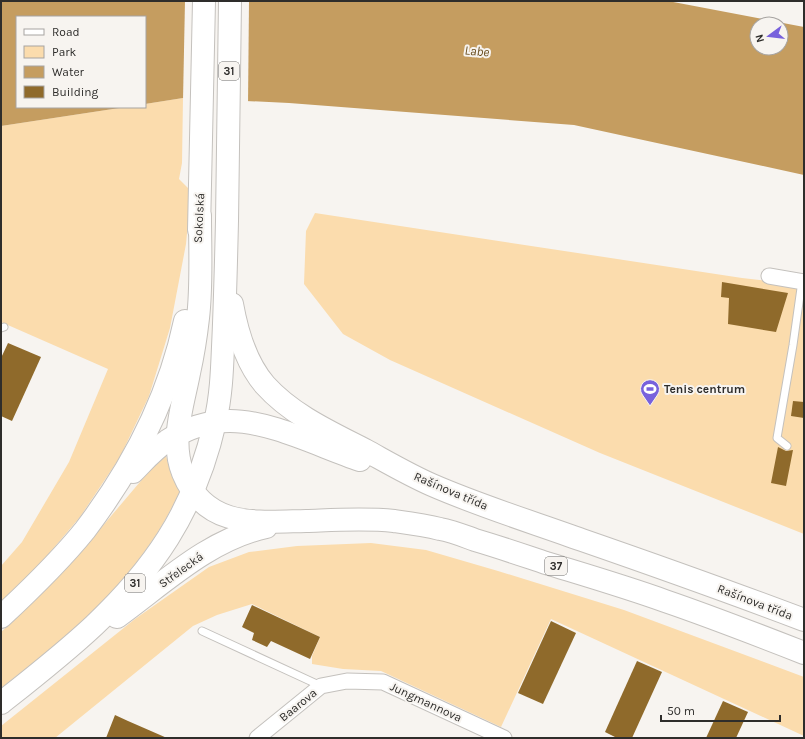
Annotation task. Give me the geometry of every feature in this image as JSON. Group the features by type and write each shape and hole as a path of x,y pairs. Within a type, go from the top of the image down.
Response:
{"main road":[{"name":"Sokolská","path":"84,531 135,454 167,383 180,341 195,266 200,216 204,1"},
{"name":"31","path":"193,490 204,460 215,422 222,374 230,1"},
{"path":"200,216 198,317 190,370 177,434 179,458 182,471 193,490 202,501 211,508 236,520 267,522 301,521"},
{"name":"Rašínova třída","path":"226,231 230,293 238,329 250,361 265,385 289,406 320,427 431,484 475,502 804,620"},
{"path":"84,531 129,477 166,441 177,434 195,427 215,422 236,422 265,427 431,484"},
{"name":"Střelecká","path":"1,703 56,660 99,622 121,599 140,577 169,537 193,490"},
{"name":"Střelecká","path":"56,660 110,623 196,558 224,541 256,529 301,521"},
{"name":"37","path":"301,521 393,521 440,528 664,601 804,653"},
{"name":"31","path":"1,617 50,569 84,531"}],"street":[{"path":"769,276 803,282"},
{"name":"Jungmannova","path":"321,686 347,681 383,682 504,738"},
{"name":"Baarova","path":"257,738 321,686"}],"lane":[{"path":"787,446 777,438 803,282"},
{"path":"202,631 321,686"}],"green space":[{"path":"183,98 182,163 179,179 191,191 186,244 170,328 149,396 120,457 80,517 46,557 1,603 1,566 22,542 69,462 108,369 1,322 1,126 119,108 146,108 146,104"},
{"name":"Tenis centrum","path":"315,213 742,278 804,285 804,534 600,453 390,360 343,334 304,284 306,231"},
{"path":"166,456 172,477 180,491 170,512 145,551 100,605 50,651 1,688 1,632 60,574 151,469"},
{"path":"371,543 426,550 498,571 624,610 804,677 804,736 551,619 501,727 381,671 343,669 312,664 312,656 320,637 252,604 217,615 193,626 55,738 1,738 1,726 135,619 209,567 249,552 297,546"}],"water":[{"name":"Labe","path":"1,1 668,1 749,16 749,56 789,56 789,24 804,27 804,175 574,125 289,103 183,98 146,104 146,16 16,16 16,108 119,108 1,126"}],"pier":[{"path":"185,1 249,1 248,104 183,100"}],"building":[{"path":"722,282 788,293 776,332 728,324 729,298 721,297"},
{"path":"8,343 41,357 12,421 1,416 1,358"},
{"path":"793,401 804,402 804,418 791,416"},
{"path":"778,447 786,451 793,450 786,486 771,483"},
{"path":"252,605 320,637 310,659 271,641 267,647 252,640 254,633 242,627"},
{"path":"551,621 576,633 543,704 518,693"},
{"path":"637,661 662,672 632,738 617,738 605,732"},
{"path":"723,701 748,712 736,738 706,738"},
{"path":"115,715 128,721 167,738 106,738"}],"place":[{"name":"Tenis centrum","path":"650,406"}]}
